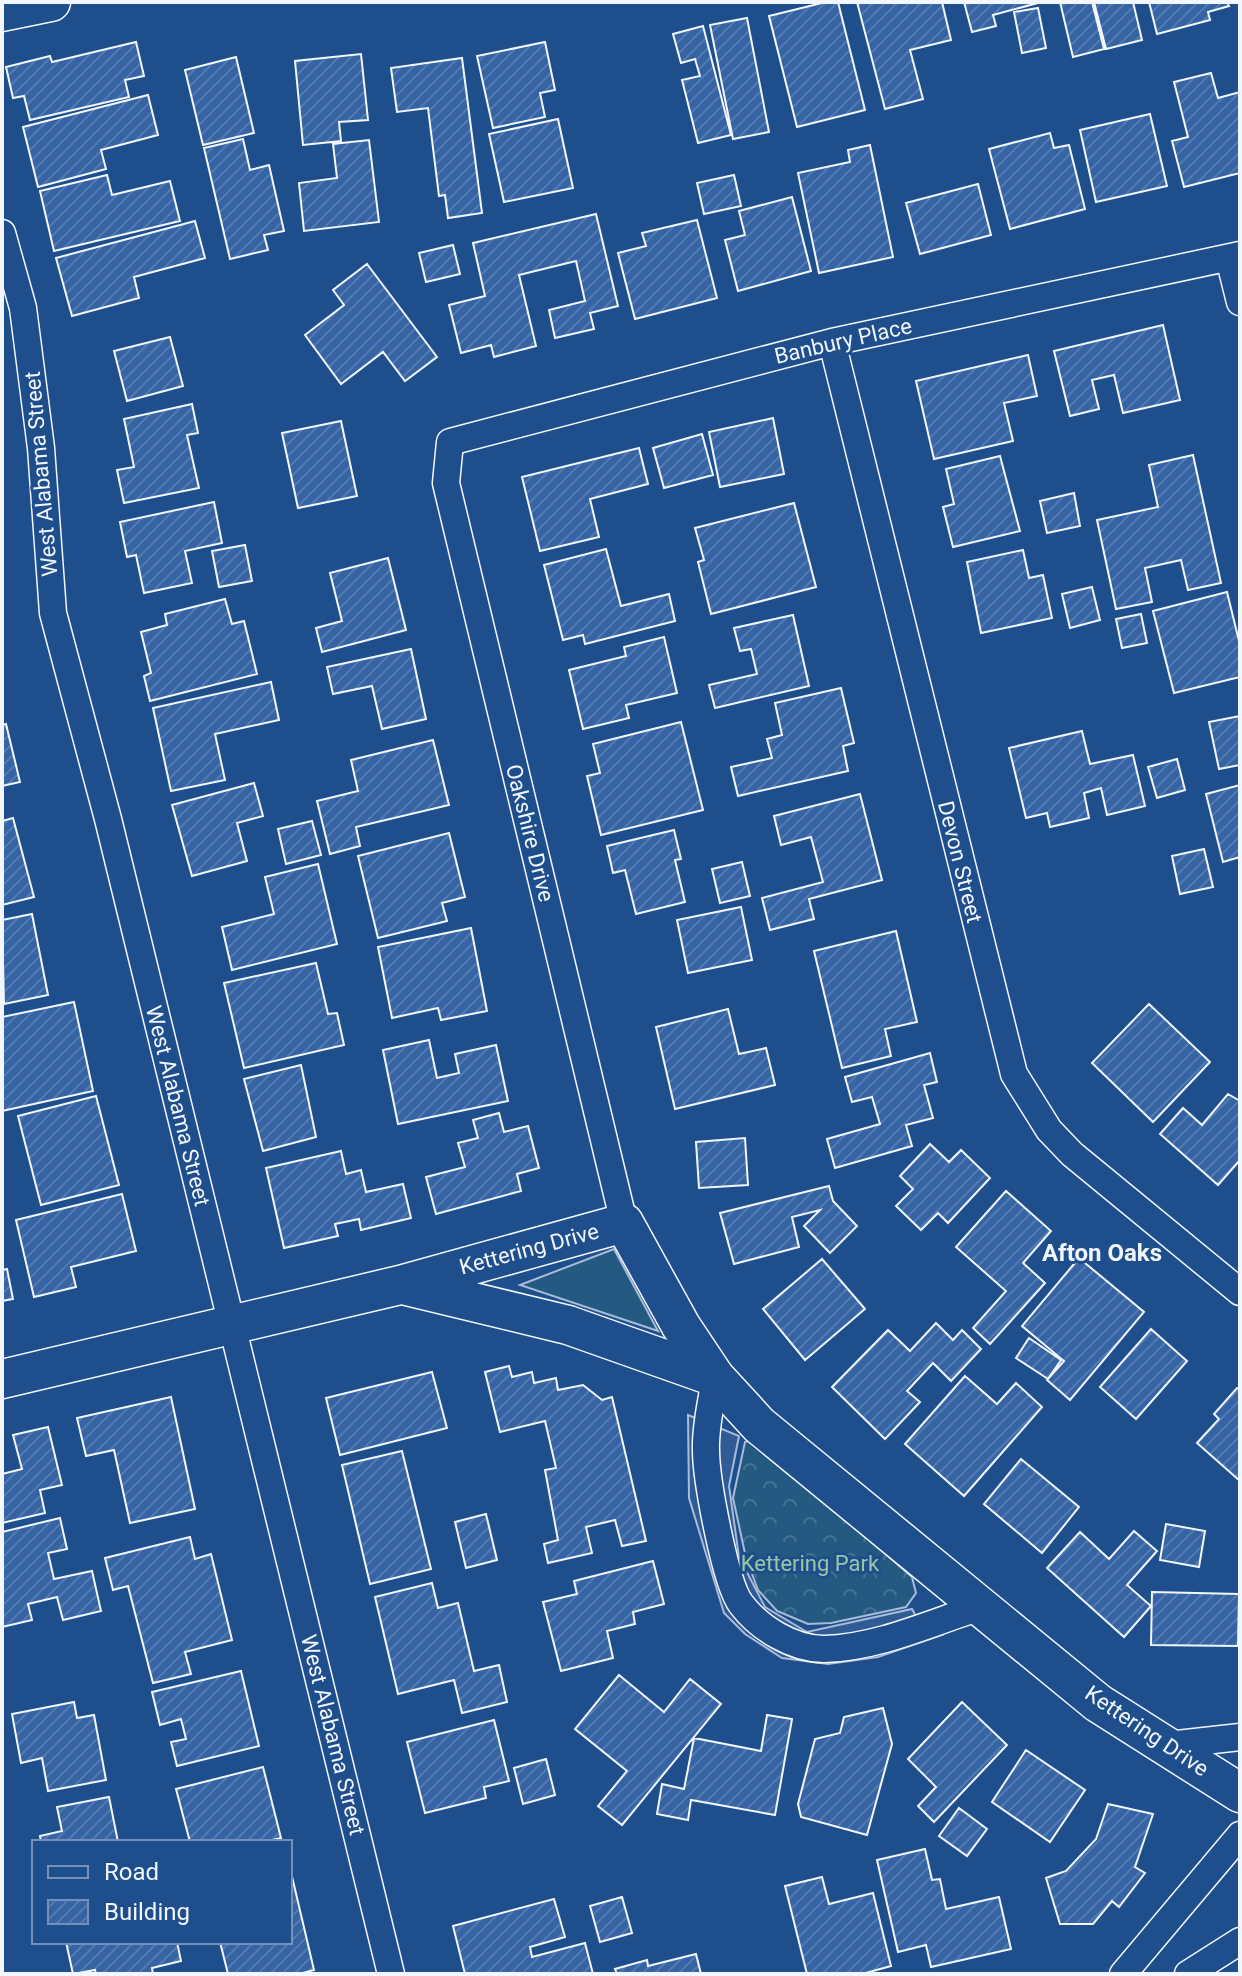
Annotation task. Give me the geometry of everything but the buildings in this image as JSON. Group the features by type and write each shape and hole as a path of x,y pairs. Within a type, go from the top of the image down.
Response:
{"street":[{"path":"2,12 51,2"},
{"name":"West Alabama Street","path":"2,233 23,308 41,448 53,613 391,1974"},
{"path":"1235,256 1240,302"},
{"name":"Banbury Place","path":"450,442 832,342 1235,256"},
{"name":"Devon Street","path":"832,342 1014,1074 1049,1130 1072,1154 1240,1292"},
{"name":"Oakshire Drive","path":"450,442 446,483 624,1223"},
{"name":"Kettering Drive","path":"2,1379 400,1285 624,1223 681,1326 715,1377 759,1425 1098,1703 1240,1793"},
{"name":"Kettering Drive","path":"400,1285 568,1325 715,1377"},
{"path":"715,1377 705,1450 713,1515 738,1601 758,1624 790,1642 820,1649 853,1647 983,1606"},
{"path":"1168,1745 1240,1737"},
{"path":"1123,1974 1240,1835"},
{"path":"1188,1974 1240,1941"}],"green space":[{"path":"614,1249 658,1331 520,1285"},
{"name":"Kettering Park","path":"753,1439 912,1577 916,1593 906,1607 831,1623 808,1624 777,1611 758,1590 746,1558 733,1498 745,1442"}],"shaded area":[{"path":"688,1415 739,1436 729,1486 739,1557 765,1607 807,1632 912,1609 918,1620 942,1635 878,1657 828,1664 782,1658 745,1634 724,1613 689,1498"}],"district":[{"name":"Afton Oaks","path":"1102,1253"}]}
